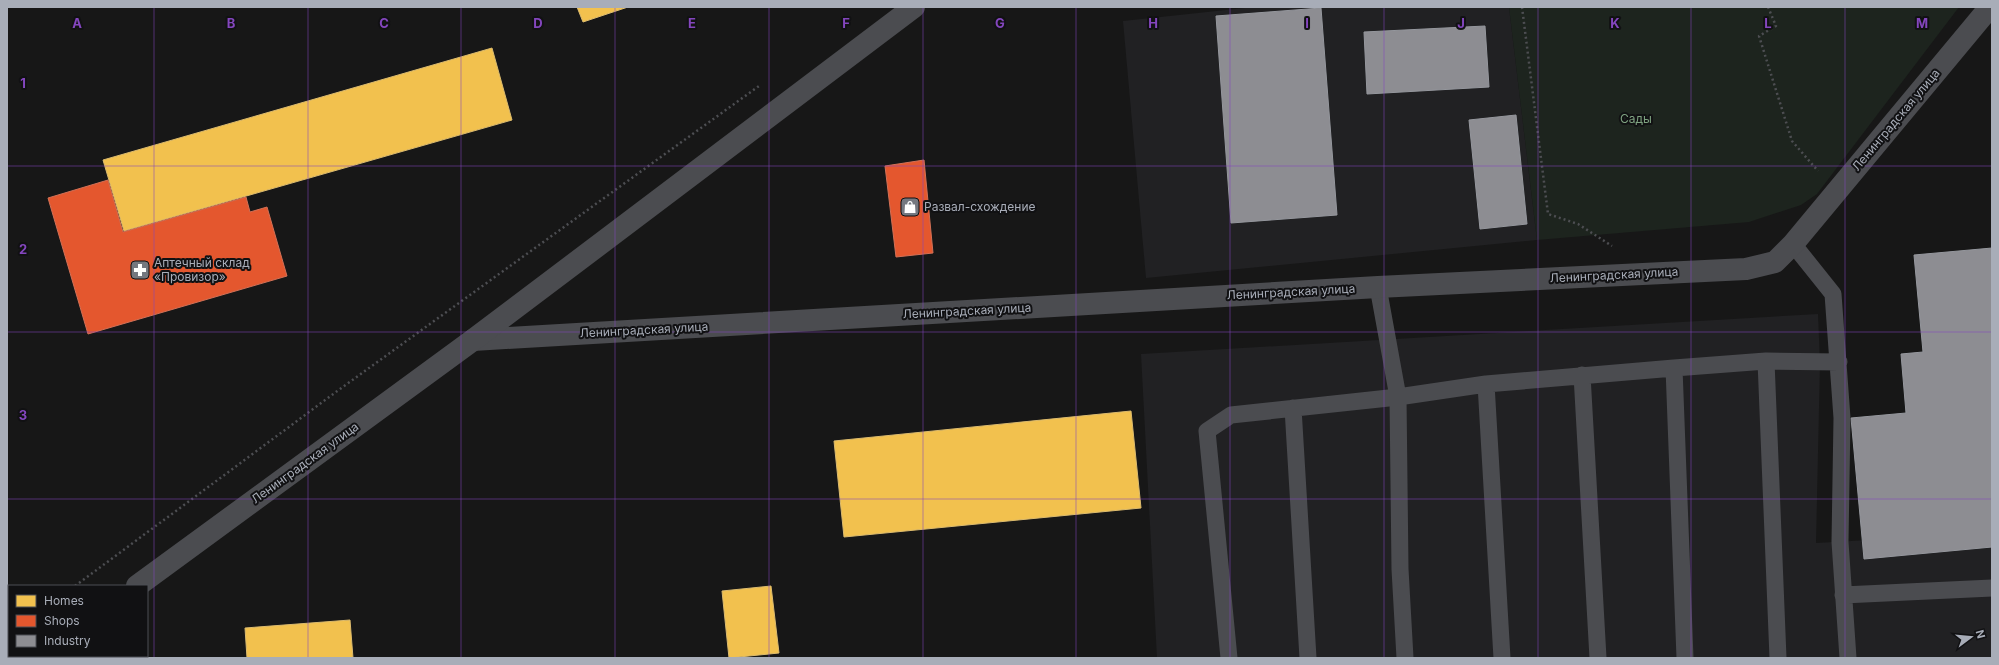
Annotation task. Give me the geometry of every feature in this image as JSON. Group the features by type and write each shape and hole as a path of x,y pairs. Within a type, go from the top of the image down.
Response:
{"street":[{"name":"Ленинградская улица","path":"138,585 473,340 914,7"},
{"name":"Ленинградская улица","path":"473,340 1378,287 1746,269 1775,262 1793,244 1990,7"}],"lane":[{"path":"1793,244 1833,294 1842,418 1840,542 1848,658"},
{"path":"1378,287 1398,397 1400,569 1405,658"},
{"path":"1229,658 1208,431 1231,415 1398,397 1486,384 1582,375 1766,361 1839,362"},
{"path":"1766,361 1778,658"},
{"path":"1674,368 1685,658"},
{"path":"1582,375 1598,658"},
{"path":"1486,384 1502,658"},
{"path":"1293,408 1308,658"},
{"path":"1843,595 1992,588"}],"path":[{"path":"1522,7 1548,214 1578,224 1616,249"},
{"path":"1768,7 1776,26 1759,36 1792,141 1837,191"},
{"path":"76,585 347,384 765,82"}],"shaded area":[{"path":"1254,7 1509,7 1537,240 1146,278 1123,21"},
{"path":"1818,314 1820,363 1816,543 1992,533 1992,658 1157,658 1141,354"}],"green space":[{"name":"Сады","path":"1509,7 1959,7 1817,194 1801,205 1749,222 1537,240"}],"building: Homes":[{"path":"577,7 628,7 583,22"},
{"path":"492,48 512,120 124,231 103,160"},
{"path":"1131,411 1141,508 844,537 834,441"},
{"path":"771,586 779,653 729,658 722,591"},
{"path":"350,620 353,658 247,658 245,628"}],"building: Shops":[{"path":"924,160 933,253 896,257 885,166"},
{"path":"108,180 123,232 246,197 250,212 267,207 287,276 88,334 48,198"}],"building: Industry":[{"path":"1321,8 1337,215 1231,223 1216,16"},
{"path":"1485,26 1489,87 1367,94 1364,32"},
{"path":"1516,115 1527,224 1480,229 1469,120"},
{"path":"1992,248 1992,547 1864,559 1851,418 1906,413 1901,354 1923,352 1914,255"}],"place":[{"name":"Развал-схождение","path":"910,207"},
{"name":"Аптечный склад «Провизор»","path":"140,270"}]}
